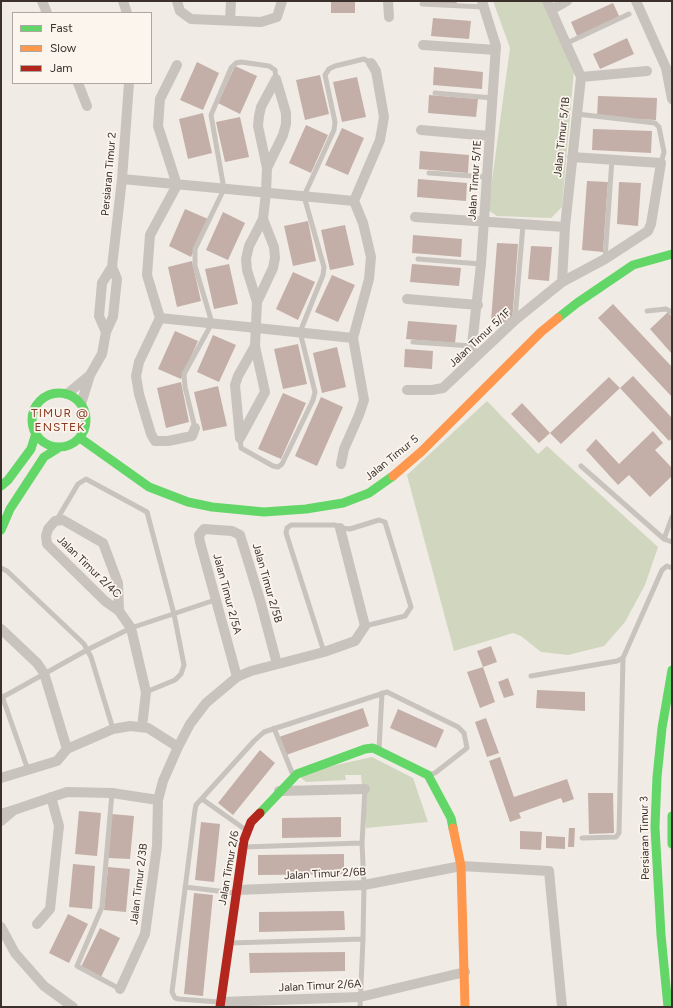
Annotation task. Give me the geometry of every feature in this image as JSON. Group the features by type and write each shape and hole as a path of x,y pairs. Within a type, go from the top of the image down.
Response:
{"street":[{"path":"42,1 47,12"},
{"path":"123,1 127,12"},
{"path":"177,1 180,11 191,19 261,22 272,20 277,17 282,1"},
{"path":"230,20 231,1"},
{"path":"388,1 389,17"},
{"path":"567,1 549,5 565,44 581,77 647,71"},
{"path":"636,1 659,50 672,89 672,99"},
{"name":"Jalan Timur 5/1E","path":"470,363 478,305 496,50 483,4"},
{"path":"423,45 496,50"},
{"path":"341,464 344,449 364,400 353,338 369,279 371,257 363,223 354,201 380,140 384,117 376,71 371,63"},
{"path":"177,65 160,99 158,126 177,185 150,235 147,275 160,318 139,362 136,376 141,401 151,434 155,441 160,442 192,436 195,428"},
{"name":"Jalan Timur 5/1B","path":"562,282 565,227 581,77"},
{"path":"267,168 283,135 286,124 286,113 276,80"},
{"path":"240,438 265,392 255,346 257,302 246,270 246,259 249,246 263,219 266,193 267,168 258,126 259,116 261,107 276,80"},
{"path":"78,84 88,106"},
{"name":"Persiaran Timur 2","path":"106,332 99,316 102,282 112,267 122,179 129,84"},
{"path":"421,130 490,136"},
{"path":"572,157 661,163"},
{"name":"Jalan Timur 5/1F","path":"407,390 432,390 443,388 515,320 562,282 605,259 648,231 651,224 661,163"},
{"path":"122,179 354,201"},
{"path":"415,217 523,226 565,227"},
{"path":"257,302 273,268 275,258 274,247 263,219"},
{"name":"Jalan Timur 5","path":"80,438 149,486 188,502 212,507 264,512 306,509 343,503 369,493 388,480 422,450 541,332 577,303 633,266 672,254"},
{"name":"Persiaran Timur 2","path":"81,404 90,375 102,354 106,332 113,317 117,279 112,267"},
{"path":"407,299 478,305"},
{"path":"160,318 353,338"},
{"path":"240,438 235,385 238,376 255,346"},
{"name":"Persiaran Timur 2","path":"67,394 90,375"},
{"path":"1,530 10,509 44,457 60,447 74,443 80,438 84,430 86,412 81,404 75,398 67,394 58,393 49,395 41,400 33,415 33,424 36,433 46,443 60,447"},
{"path":"1,486 8,480 31,449 36,433"},
{"name":"Jalan Timur 2/4C","path":"119,611 118,583 103,543 63,520 55,522 48,529 46,536 47,544 105,602 119,611 131,628 146,692 142,727"},
{"path":"237,677 277,664 324,652 355,641 365,626 340,528"},
{"name":"Jalan Timur 2/5A","path":"215,529 204,529 199,535 215,600 237,677"},
{"name":"Jalan Timur 2/5B","path":"215,529 232,531 240,535 260,600 277,664"},
{"path":"1,629 37,663 44,673 67,749"},
{"name":"Persiaran Timur 3","path":"668,1007 661,935 655,822 657,777 662,728 672,670"},
{"name":"Jalan Timur 2/3B","path":"120,989 145,934 156,846 158,800 163,781 190,724 206,704 237,677"},
{"path":"1,778 57,761 67,749 113,729 130,726 148,728 178,747"},
{"name":"Jalan Timur 2/6","path":"221,1005 246,830 256,815 294,776 304,770 365,749 379,750 428,775"},
{"path":"428,775 451,818 461,866 465,1007"},
{"path":"279,791 365,789"},
{"path":"1,814 67,792 112,793 158,800"},
{"path":"37,924 50,909 55,864 59,826 51,797"},
{"path":"1,821 14,810"},
{"path":"655,822 672,817 672,844"},
{"path":"655,822 672,826"},
{"name":"Jalan Timur 2/6B","path":"237,892 364,885 461,866 549,871 562,1007"},
{"path":"1,927 15,953 44,986 73,1007"},
{"name":"Jalan Timur 2/6A","path":"221,1005 360,1002 465,972"}],"lane":[{"path":"422,4 483,4"},
{"path":"565,44 629,14"},
{"path":"240,438 241,448 273,466 278,467 282,464 313,400 315,392 300,332 323,275 324,267 304,196 334,130 335,122 325,75 329,69 335,66 364,60 371,63"},
{"path":"195,428 185,387 184,374 212,323 195,266 195,249 224,189 211,115 231,68 236,64 241,62 269,66 275,70 276,80"},
{"path":"435,93 493,98"},
{"path":"576,114 655,123 659,126 664,152 661,163"},
{"path":"605,259 612,159"},
{"path":"429,172 487,177"},
{"path":"515,320 523,226"},
{"path":"418,258 481,264"},
{"path":"647,311 666,308 672,312"},
{"path":"413,342 472,346"},
{"path":"581,466 664,539 672,542"},
{"path":"55,522 78,484 86,479 147,512 174,614 184,665 181,674 175,680 146,692"},
{"path":"664,539 672,517"},
{"path":"324,652 286,533 287,528 292,526 335,525 340,528 350,528 379,520 385,522 411,607 405,616 365,626"},
{"path":"582,838 616,837 619,833 623,658 662,570 666,566 672,568"},
{"path":"1,568 13,576 84,644 91,656 113,729"},
{"path":"28,770 2,697 87,650 131,628 215,600"},
{"path":"531,676 617,661 623,658"},
{"path":"379,750 382,693"},
{"path":"221,1005 179,999 173,996 195,810 202,799 260,735 274,728 382,693 392,693 458,727 464,733 468,744 464,752 435,773 428,775"},
{"path":"274,728 294,776"},
{"path":"360,1002 364,885 362,843 365,789"},
{"path":"112,793 102,907 77,966 120,989"},
{"path":"202,799 246,830"},
{"path":"243,847 362,843"},
{"path":"185,887 237,892"},
{"path":"230,943 363,939"}],"green space":[{"path":"493,1 542,1 574,70 562,207 551,218 497,216 488,210 510,48"},
{"path":"487,401 538,454 547,446 658,547 645,585 625,622 604,646 568,655 541,652 521,636 513,633 454,651 407,475"},
{"path":"372,757 413,778 428,822 366,828 361,775 345,775 346,780 306,782 300,777 305,772"}],"building":[{"path":"331,1 355,1 355,13 331,13"},
{"path":"427,1 457,1 456,6 427,3"},
{"path":"613,3 620,18 578,38 571,22"},
{"path":"433,18 471,21 469,39 431,36"},
{"path":"627,38 634,54 600,69 593,54"},
{"path":"197,62 219,73 203,110 180,100"},
{"path":"235,66 257,76 240,114 218,103"},
{"path":"434,67 483,72 482,89 433,85"},
{"path":"320,75 329,114 305,120 296,80"},
{"path":"357,77 366,117 342,122 333,82"},
{"path":"429,95 478,99 476,117 428,113"},
{"path":"598,96 657,98 656,120 597,117"},
{"path":"203,113 212,153 188,159 179,119"},
{"path":"240,117 249,157 225,162 216,122"},
{"path":"306,125 328,135 311,173 289,163"},
{"path":"342,128 364,138 348,175 325,165"},
{"path":"593,129 652,131 651,153 592,150"},
{"path":"420,151 469,155 468,173 419,169"},
{"path":"418,179 467,183 466,201 417,197"},
{"path":"587,181 608,182 603,252 582,250"},
{"path":"619,182 641,183 638,226 617,224"},
{"path":"185,209 208,219 191,257 169,246"},
{"path":"223,212 245,223 228,260 206,250"},
{"path":"308,221 316,261 293,266 284,226"},
{"path":"345,225 354,265 330,270 321,230"},
{"path":"413,235 462,239 461,257 412,253"},
{"path":"497,243 518,244 512,323 491,321"},
{"path":"531,246 552,247 549,281 528,279"},
{"path":"192,261 201,301 177,307 168,267"},
{"path":"229,264 238,304 214,309 205,269"},
{"path":"412,264 461,268 459,286 410,282"},
{"path":"293,272 315,282 298,320 276,309"},
{"path":"332,275 355,285 338,322 315,312"},
{"path":"613,304 672,367 672,397 598,318"},
{"path":"668,312 672,317 672,354 650,329"},
{"path":"408,321 457,325 455,343 406,339"},
{"path":"175,331 198,341 181,379 158,369"},
{"path":"213,335 236,345 219,382 197,372"},
{"path":"298,344 307,384 283,389 274,349"},
{"path":"337,347 346,387 322,393 313,353"},
{"path":"405,349 433,351 432,369 404,367"},
{"path":"633,376 672,418 672,438 669,441 620,388"},
{"path":"609,377 620,388 561,444 550,433"},
{"path":"181,382 189,422 166,428 157,388"},
{"path":"218,386 227,426 203,431 194,392"},
{"path":"283,393 306,403 281,459 258,449"},
{"path":"321,397 343,407 317,466 295,456"},
{"path":"522,403 550,433 539,443 511,414"},
{"path":"653,431 663,443 655,450 672,468 672,476 650,497 629,475 618,485 586,450 596,439 619,464"},
{"path":"491,646 497,662 483,667 477,651"},
{"path":"483,667 495,702 480,708 467,672"},
{"path":"508,678 514,695 504,698 498,682"},
{"path":"537,690 585,692 585,711 536,708"},
{"path":"363,708 369,726 286,755 279,737"},
{"path":"398,709 444,730 436,748 390,728"},
{"path":"486,718 499,753 487,757 475,722"},
{"path":"260,750 275,763 233,815 218,803"},
{"path":"500,757 514,797 567,779 574,799 563,803 561,798 519,813 521,818 510,822 489,761"},
{"path":"588,793 613,793 614,833 589,834"},
{"path":"79,811 101,813 97,856 75,854"},
{"path":"112,814 134,816 130,859 108,858"},
{"path":"341,817 341,837 282,838 282,818"},
{"path":"201,822 220,824 214,882 195,880"},
{"path":"569,828 575,828 574,847 568,847"},
{"path":"520,831 542,832 541,850 520,849"},
{"path":"546,836 565,837 565,849 546,848"},
{"path":"344,854 344,874 258,875 258,855"},
{"path":"73,864 95,866 92,909 69,907"},
{"path":"108,867 130,869 126,912 104,910"},
{"path":"194,893 213,895 203,996 184,994"},
{"path":"344,911 345,930 259,932 259,912"},
{"path":"68,914 88,924 69,963 49,953"},
{"path":"100,928 120,938 101,977 81,967"},
{"path":"345,952 345,971 250,973 249,953"}],"traffic: fast":[{"path":"558,318 577,303 633,265 672,254"},
{"path":"59,393 69,395 78,401 84,410 86,420 84,430 78,439 69,445 59,447 49,445 40,439 34,430 32,420 34,410 40,401 49,395 59,393"},
{"path":"1,486 8,480 31,449 36,433"},
{"path":"80,438 149,487 188,502 212,507 264,512 306,509 343,503 369,493 393,476"},
{"path":"1,530 10,509 44,457 60,447"},
{"path":"668,1007 661,935 655,827 657,777 662,728 672,670"},
{"path":"260,813 297,774 365,749 373,748 428,775 451,818 453,828"},
{"path":"672,816 672,844"}],"traffic: slow":[{"path":"393,476 422,451 541,332 558,318"},
{"path":"453,828 461,866 465,1007"}],"traffic: jam":[{"path":"220,1007 244,840 251,822 260,813"}],"district":[{"name":"TIMUR @ ENSTEK","path":"60,420"}]}
